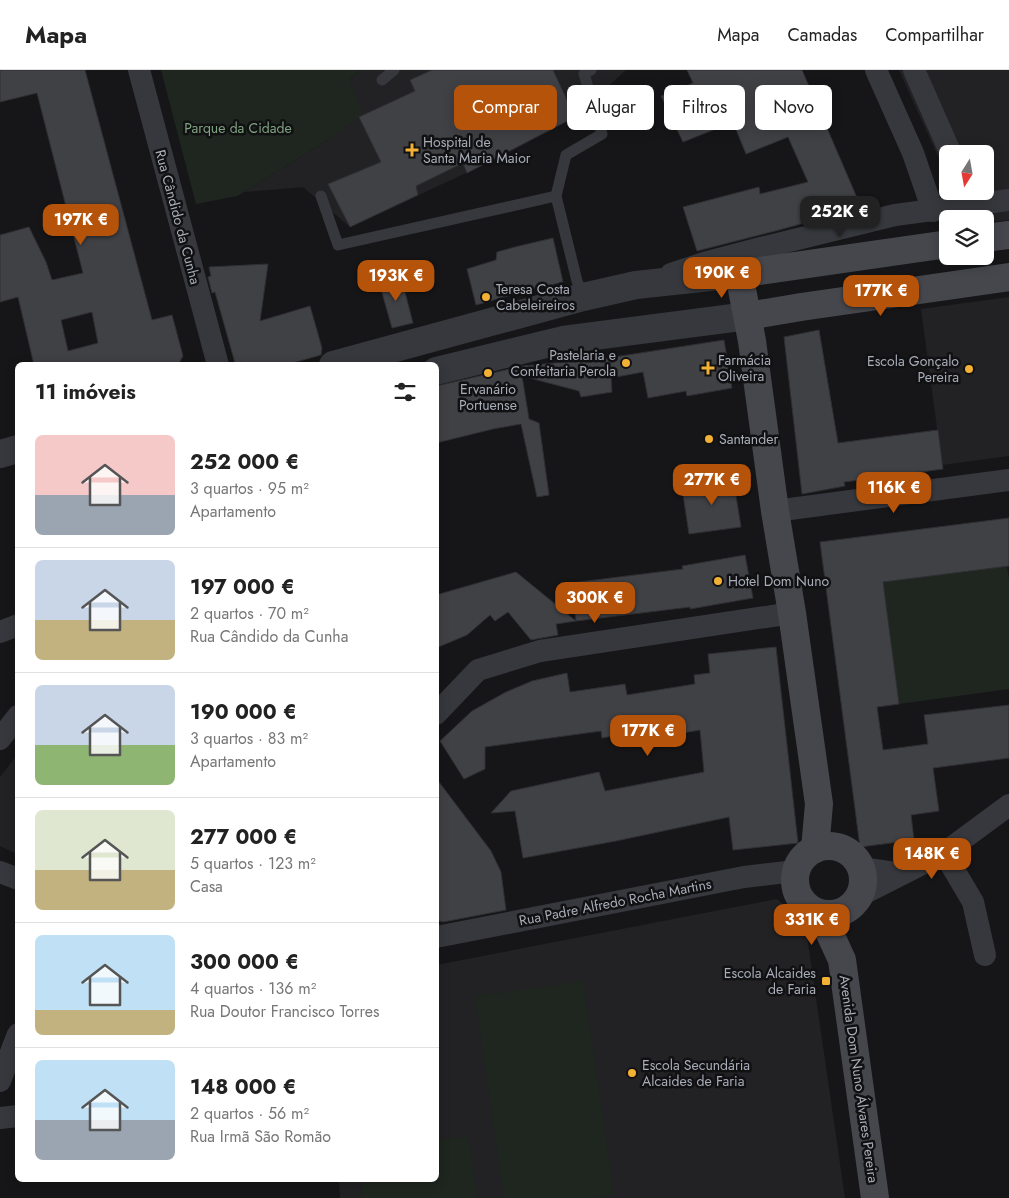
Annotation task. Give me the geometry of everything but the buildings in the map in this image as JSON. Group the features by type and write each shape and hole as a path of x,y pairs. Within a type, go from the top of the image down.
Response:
{"main road":[{"path":"994,237 1009,235"},
{"path":"815,849 819,804 748,316 739,274 939,245"},
{"path":"748,316 1009,278"},
{"path":"819,804 842,848"},
{"path":"858,899 849,909 840,913 831,915 812,911 804,905 795,888 795,871 806,854 823,846 842,848 857,860 861,868"},
{"name":"Avenida Dom Nuno Álvares Pereira","path":"842,960 863,886 864,878 861,868"},
{"name":"Avenida Dom Nuno Álvares Pereira","path":"821,914 842,960 875,1198"}],"street":[{"name":"Rua Cândido da Cunha","path":"139,70 217,362"},
{"path":"876,70 913,153 933,211"},
{"path":"914,70 947,145"},
{"path":"343,362 636,285 704,263 761,248 895,215 933,211 955,200"},
{"path":"994,200 1009,200"},
{"path":"636,285 739,274 747,260 761,248"},
{"path":"583,298 594,316 595,335"},
{"path":"555,305 556,325 563,340"},
{"path":"439,370 563,340 748,316"},
{"path":"0,454 15,450"},
{"path":"775,511 1009,480"},
{"path":"439,711 478,670 540,651 792,613"},
{"path":"0,632 15,626"},
{"path":"0,739 15,720"},
{"path":"858,899 944,853 1009,805"},
{"path":"944,853 973,902 985,955"},
{"path":"861,868 902,874"},
{"name":"Rua Padre Alfredo Rocha Martins","path":"439,936 744,877 795,871"},
{"path":"0,872 15,878"},
{"path":"0,1081 15,1042"},
{"path":"0,1118 15,1116"}],"lane":[{"path":"382,80 394,70"},
{"path":"583,298 556,196 566,155 602,134 584,74 591,70"},
{"path":"322,196 338,245 556,196"}],"shaded area":[{"name":"Hospital de Santa Maria Maior","path":"360,70 626,70 610,85 567,85 567,121 557,127 557,85 454,85 454,130 551,130 494,160 350,227 303,187 244,192 328,140 349,80"},
{"path":"899,70 1009,70 1009,220 994,222 994,210 953,210 951,200 994,200 994,145 939,145 939,159"},
{"name":"Escola Gonçalo Pereira","path":"1009,297 1009,456 942,465 921,309"},
{"path":"15,758 15,853 0,846 0,777"},
{"name":"Escola Secundária Alcaides de Faria","path":"777,899 805,922 845,1198 340,1198 339,1182 439,1182 439,964"}],"green space":[{"name":"Parque da Cidade","path":"161,70 360,70 349,80 363,114 328,140 237,196 196,204"},
{"path":"1007,566 1009,579 1009,689 899,704 883,582"},
{"path":"583,981 614,1195 589,1198 504,1198 475,996"},
{"path":"468,1136 477,1198 363,1198 361,1182 439,1182 439,1140"}],"place":[{"name":"Hospital de Santa Maria Maior","path":"412,150"},
{"name":"Teresa Costa Cabeleireiros","path":"486,297"},
{"name":"Pastelaria e Confeitaria Perola","path":"626,363"},
{"name":"Farmácia Oliveira","path":"708,368"},
{"name":"Escola Gonçalo Pereira","path":"969,369"},
{"name":"Ervanário Portuense","path":"488,373"},
{"name":"Santander","path":"709,439"},
{"name":"Hotel Dom Nuno","path":"718,581"},
{"name":"Escola Alcaides de Faria","path":"826,981"},
{"name":"Escola Secundária Alcaides de Faria","path":"632,1073"}]}
